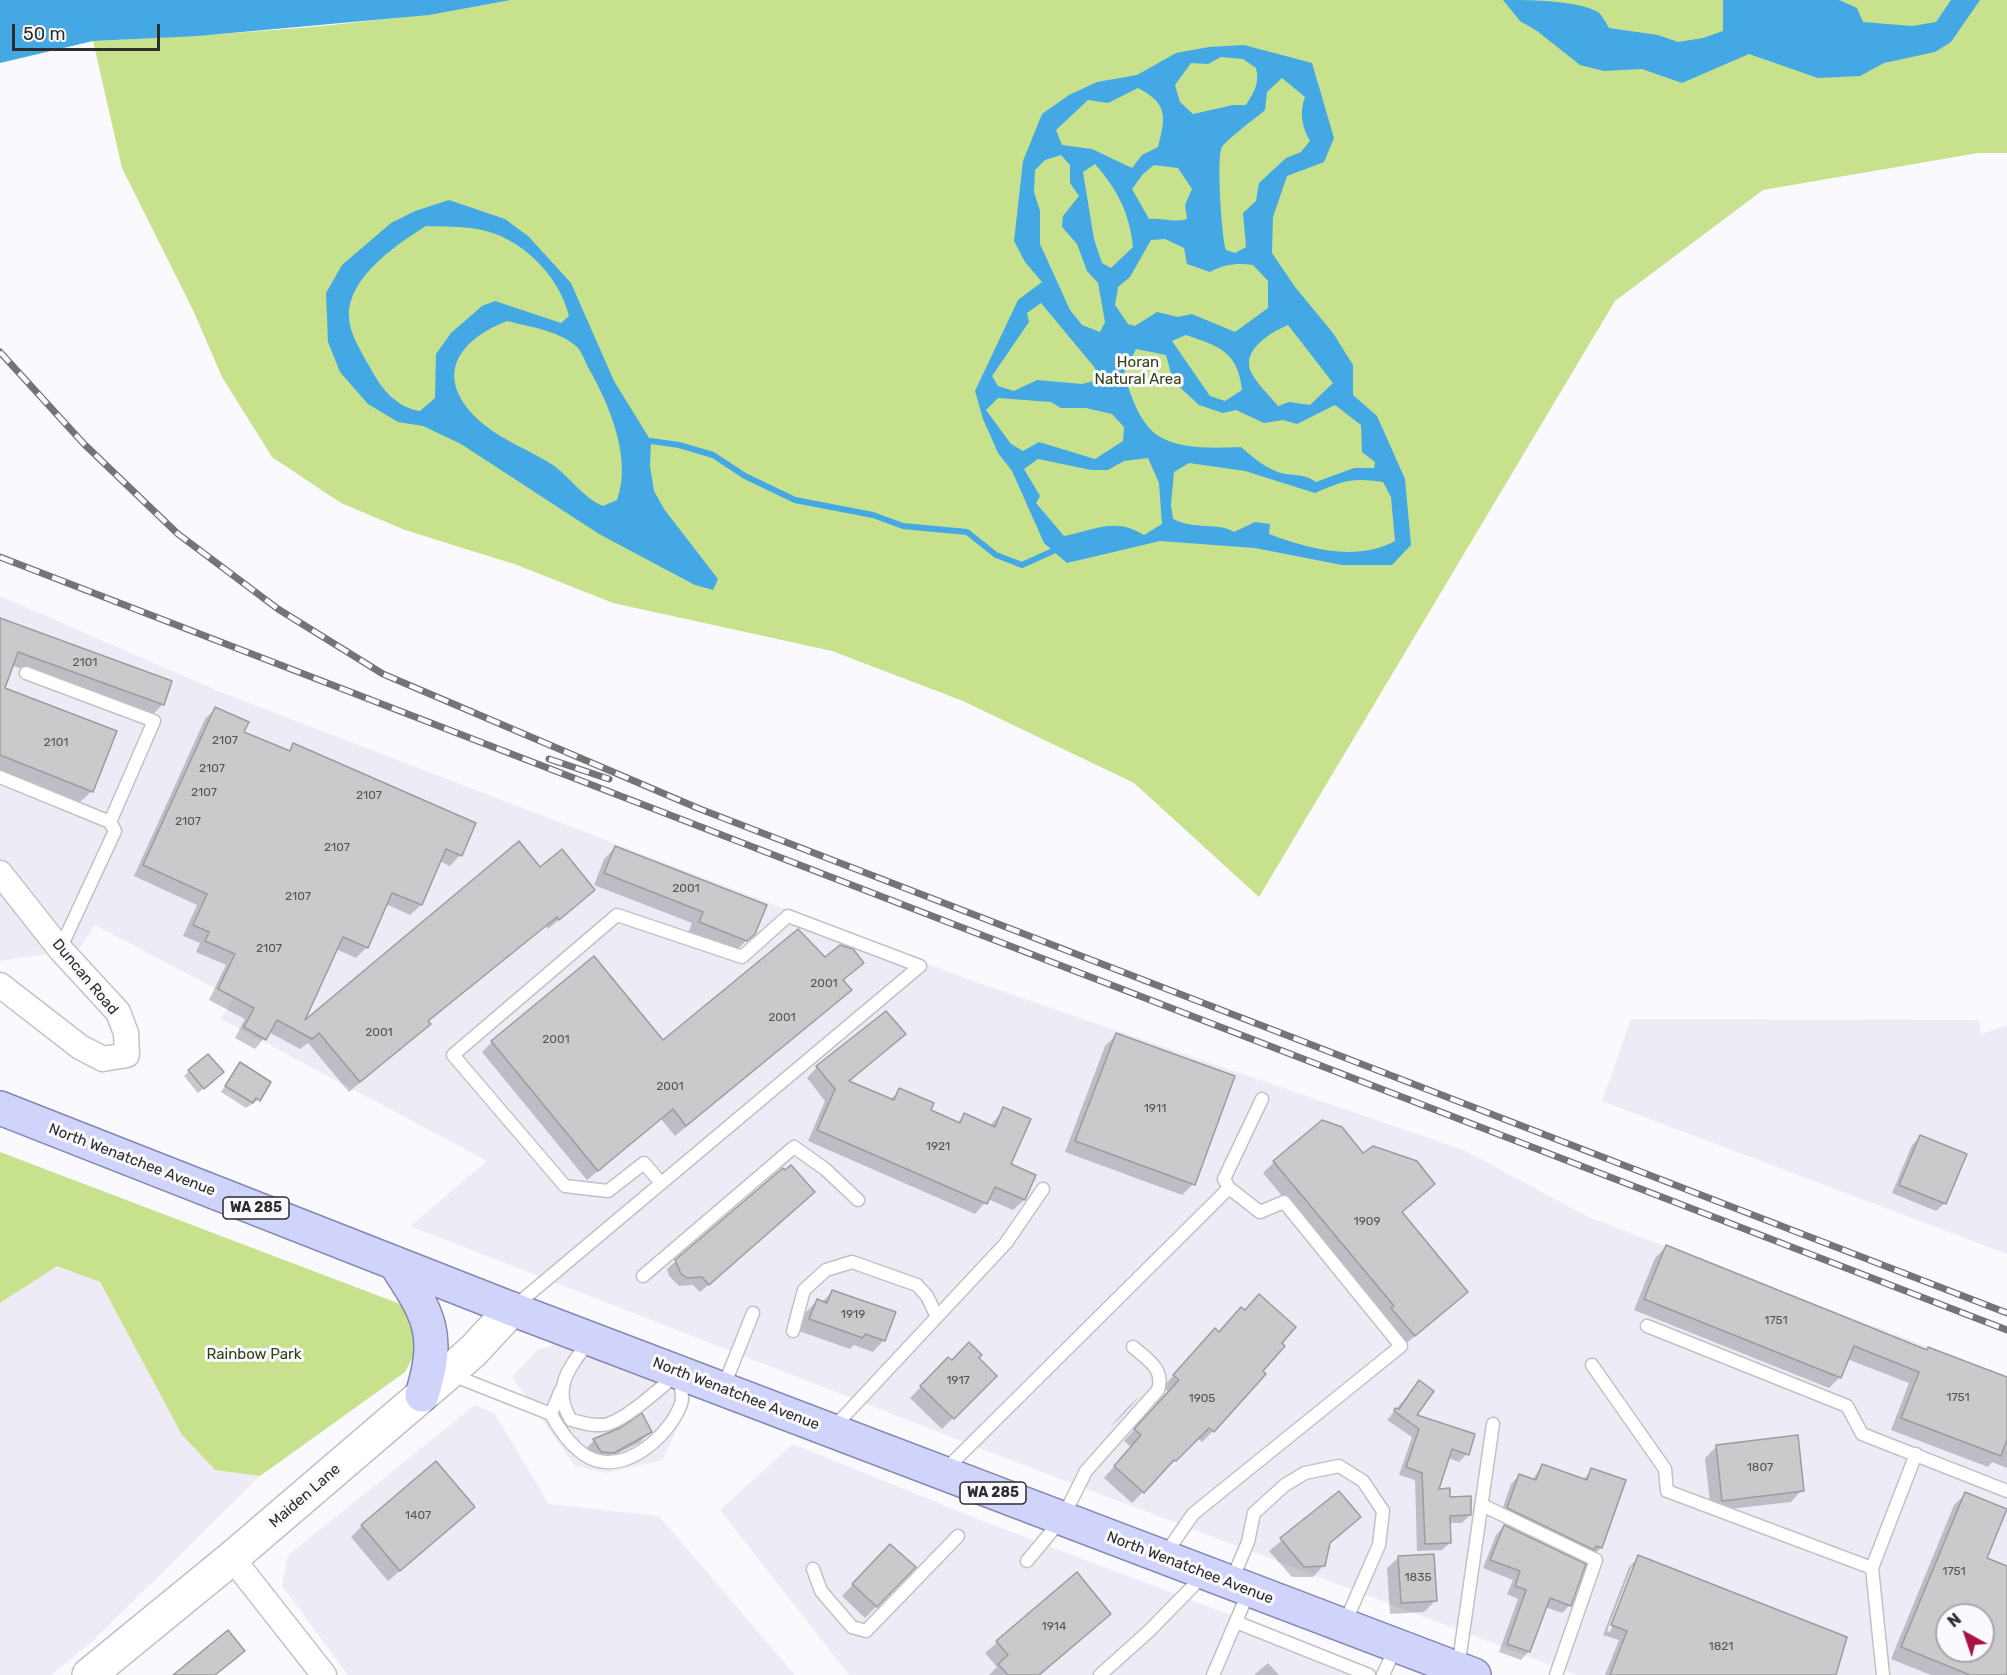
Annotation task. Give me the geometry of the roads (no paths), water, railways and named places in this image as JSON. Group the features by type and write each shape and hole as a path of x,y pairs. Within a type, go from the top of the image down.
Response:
{"main road":[{"name":"North Wenatchee Avenue","path":"0,1108 512,1309 1466,1672"},
{"path":"395,1263 417,1297 431,1338 433,1355 422,1395"},
{"name":"Maiden Lane","path":"90,1675 232,1558 448,1373 473,1351 512,1309"}],"street":[{"name":"Duncan Road","path":"0,873 60,949 118,1012 126,1033 127,1054 103,1059 80,1047 0,985"},
{"path":"232,1558 324,1675"}],"lane":[{"path":"26,673 154,721 111,822"},
{"path":"0,777 111,822 115,831 114,838 60,949"},
{"path":"512,1309 920,966 788,916 742,957 617,915 453,1055 565,1186 608,1191 644,1163 661,1183"},
{"path":"1163,1558 1193,1514 1401,1346 1284,1202 1260,1212 1229,1188 1224,1179 1262,1099"},
{"path":"643,1276 794,1147 825,1169 858,1200"},
{"path":"942,1473 1229,1188"},
{"path":"831,1431 1006,1243 1043,1189"},
{"path":"793,1331 804,1290 826,1270 852,1262 917,1285 927,1296 937,1317"},
{"path":"722,1389 753,1313"},
{"path":"1647,1326 1847,1406 1862,1434 2007,1491"},
{"path":"551,1414 573,1363 591,1339"},
{"path":"1027,1561 1062,1519 1086,1471 1158,1390 1161,1382 1157,1369 1133,1347"},
{"path":"1592,1365 1665,1469 1667,1491 1872,1568"},
{"path":"561,1390 562,1406 571,1420 589,1425 608,1424 646,1400 679,1372"},
{"path":"448,1373 551,1414 562,1434 592,1459 606,1463 631,1455 662,1437 682,1402 679,1372"},
{"path":"1466,1672 1482,1505 1493,1424"},
{"path":"1883,1675 1872,1568 1916,1454"},
{"path":"1100,1675 1148,1632 1228,1582 1248,1542 1254,1513 1285,1485 1305,1473 1339,1466 1362,1481 1383,1511 1379,1545 1344,1626"},
{"path":"1482,1505 1596,1560 1556,1675"},
{"path":"813,1569 821,1591 852,1627 866,1631 958,1536"},
{"path":"1213,1675 1236,1622 1228,1582"},
{"path":"1236,1622 1369,1675"},
{"path":"1383,1675 1396,1646"}],"water":[{"path":"0,0 511,0 429,15 198,36 93,41 0,63"},
{"path":"1503,0 1578,5 1598,12 1609,28 1658,35 1678,42 1703,38 1723,31 1723,0 1839,0 1857,8 1863,22 1912,26 1936,22 1951,0 1980,0 1951,42 1935,52 1884,63 1860,76 1818,78 1749,54 1682,83 1642,69 1604,71 1580,65 1537,31 1520,21"},
{"path":"1244,45 1312,63 1334,138 1324,162 1287,176 1273,217 1272,253 1295,287 1333,333 1353,365 1353,395 1377,416 1405,479 1411,545 1392,565 1342,565 1255,548 1160,541 1067,563 1044,543 1012,471 998,453 983,419 975,391 1018,300 1042,282 1025,262 1014,241 1023,161 1042,114 1069,95 1097,82 1137,75 1176,53 1209,47","holes":["1221,57 1243,59 1256,68 1257,83 1254,92 1246,105 1233,105 1193,114 1180,102 1175,85 1191,63 1208,64","1282,78 1305,97 1302,120 1310,141 1301,152 1286,158 1259,183 1256,201 1243,213 1246,247 1235,253 1226,250 1224,243 1220,198 1220,154 1222,147 1265,110 1267,92","1138,88 1148,94 1160,106 1162,112 1158,147 1142,155 1132,168 1092,149 1062,145 1056,130 1088,100 1108,103","1061,155 1070,165 1070,183 1079,196 1063,216 1062,227 1077,244 1087,271 1098,283 1105,322 1100,332 1082,325 1070,310 1040,244 1040,211 1034,192 1035,170 1045,160","1095,164 1121,202 1129,224 1133,247 1111,268 1102,263 1094,239 1083,172","1154,165 1178,168 1192,189 1185,205 1187,219 1177,221 1149,219 1132,189 1143,174","1165,239 1184,248 1187,264 1210,272 1231,265 1253,265 1268,281 1268,308 1235,332 1192,314 1178,317 1157,312 1135,326 1128,324 1115,305 1118,287 1130,277 1151,240","1041,303 1095,368 1098,380 1082,384 1037,380 1014,391 998,386 992,376 1029,322 1027,313","1288,325 1333,383 1310,405 1289,402 1278,406 1257,381 1249,364 1254,349 1266,337","1186,335 1217,347 1231,358 1240,377 1242,390 1225,401 1210,396 1172,341","1136,349 1166,355 1173,381 1199,405 1223,413 1236,410 1264,423 1283,420 1297,424 1335,405 1361,425 1362,452 1375,462 1374,468 1354,468 1316,482 1305,476 1272,470 1241,447 1187,446 1166,440 1145,423 1129,390 1124,373","998,398 1051,402 1061,408 1086,408 1112,414 1124,427 1123,441 1095,459 1039,442 1023,451 1011,444 986,410","1148,458 1159,483 1162,524 1144,535 1114,526 1064,536 1036,503 1040,496 1024,469 1038,459 1091,470 1108,470 1124,461","1189,463 1245,471 1315,493 1348,481 1364,480 1383,482 1391,497 1395,541 1364,551 1332,551 1269,534 1270,524 1255,522 1234,532 1221,527 1190,524 1173,519 1171,505 1174,472"]},
{"path":"449,200 505,219 528,236 571,283 614,381 651,441 650,466 654,491 664,509 718,579 713,590 695,585 599,534 461,444 423,426 398,422 368,404 340,372 328,342 326,293 342,265 391,223 415,211","holes":["426,226 477,229 508,240 522,249 547,272 564,301 569,316 561,323 495,301 482,306 451,333 436,354 435,398 420,411 398,402 381,385 358,345 351,330 349,317 356,289 365,276 388,252","507,321 560,336 580,351 604,399 617,433 622,467 617,500 603,506 596,502 553,465 490,429 467,407 458,392 454,377 456,364 463,351 474,340"]}],"waterway":[{"path":"651,441 679,445 713,455 745,476 795,500 873,515 903,526 967,532 996,555 1022,565 1053,551"}],"railway":[{"path":"0,352 84,444 178,534 278,609 383,674 700,809 2007,1313"},
{"path":"0,557 2007,1330"},
{"path":"549,759 609,779"}],"park label":[{"name":"Horan Natural Area","path":"1138,372"},
{"name":"Rainbow Park","path":"254,1355"}]}
